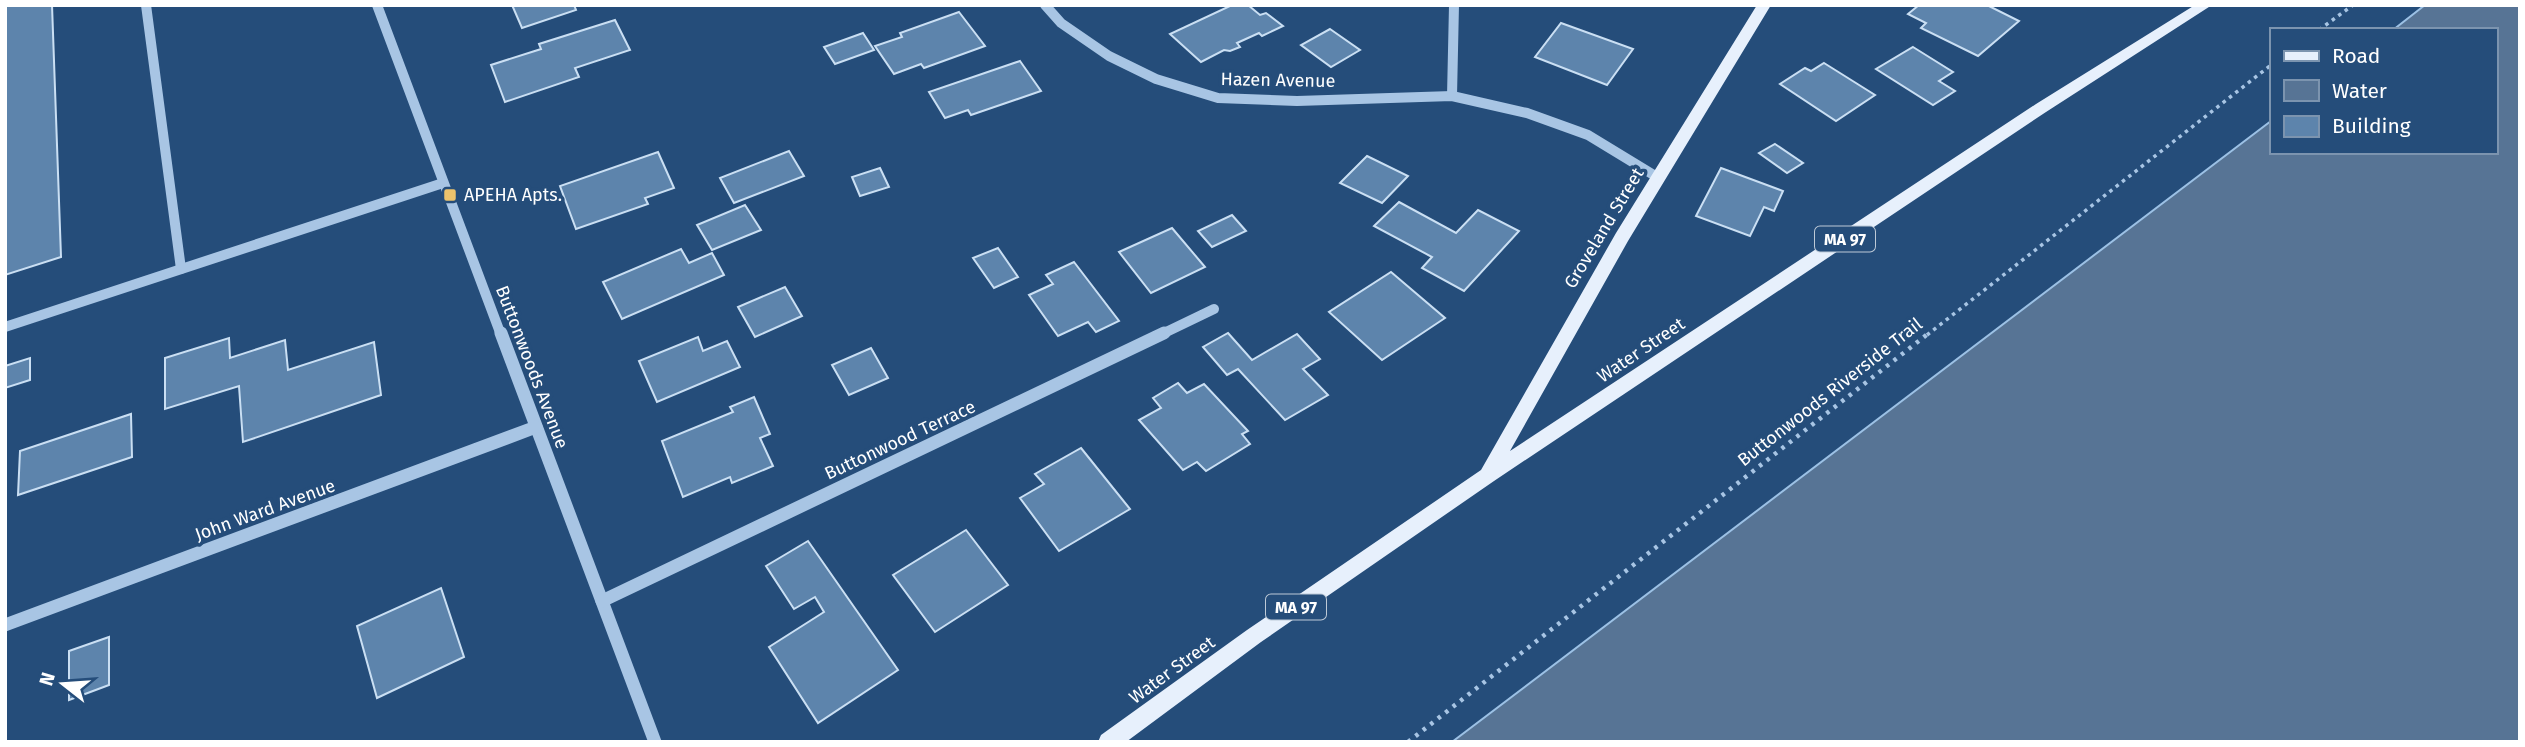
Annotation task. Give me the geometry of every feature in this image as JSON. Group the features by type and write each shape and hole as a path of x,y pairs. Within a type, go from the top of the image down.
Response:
{"main road":[{"name":"Groveland Street","path":"1487,476 1573,318 1764,5"},
{"name":"Water Street","path":"1108,742 1254,636 1487,476 2041,108 2205,5"}],"street":[{"path":"146,5 181,269 443,183"},
{"name":"Buttonwoods Avenue","path":"377,5 655,742"},
{"name":"Hazen Avenue","path":"1045,5 1061,23 1108,56 1156,79 1218,98 1297,101 1452,96 1527,113 1588,135 1657,177"},
{"path":"1452,96 1454,5"},
{"name":"Buttonwood Terrace","path":"602,601 1214,309"},
{"name":"John Ward Avenue","path":"5,625 536,427"}],"lane":[{"path":"5,327 181,269"}],"path":[{"path":"2322,28 2353,5"},
{"name":"Buttonwoods Riverside Trail","path":"1408,742 2270,66"}],"water":[{"path":"2425,5 2520,5 2520,742 1452,742 2270,122 2270,154 2497,154 2497,28 2396,28"}],"building":[{"path":"5,5 52,5 61,257 5,275"},
{"path":"512,5 574,5 576,10 522,28"},
{"path":"1232,5 1248,5 1260,15 1266,13 1283,26 1262,36 1259,33 1237,43 1240,47 1224,50 1201,62 1170,34"},
{"path":"1919,5 1987,5 2019,21 1978,56 1921,28 1926,23 1908,14"},
{"path":"959,12 985,46 924,68 921,64 894,74 875,46 902,37 900,33"},
{"path":"615,20 630,50 575,68 579,77 505,102 491,65 541,49 539,44"},
{"path":"1561,23 1633,49 1607,85 1535,57"},
{"path":"1330,29 1360,50 1331,67 1301,45"},
{"path":"863,33 874,50 835,64 824,47"},
{"path":"1913,47 1953,72 1939,81 1955,91 1933,105 1876,69"},
{"path":"1020,61 1041,91 971,115 968,110 945,118 929,92"},
{"path":"1824,63 1875,95 1836,121 1780,84 1805,68 1811,71"},
{"path":"1775,144 1803,163 1787,173 1759,153"},
{"path":"789,151 804,176 734,203 720,178"},
{"path":"658,152 674,188 645,198 648,204 576,229 560,186"},
{"path":"1367,156 1408,176 1382,203 1340,183"},
{"path":"880,168 889,187 860,196 852,177"},
{"path":"1721,168 1783,191 1774,211 1764,207 1750,236 1696,216"},
{"path":"1399,202 1456,233 1478,210 1519,231 1464,291 1422,268 1432,257 1374,226"},
{"path":"745,205 761,230 712,250 697,225"},
{"path":"1232,215 1246,231 1212,247 1198,231"},
{"path":"1172,228 1205,267 1151,293 1119,252"},
{"path":"998,248 1018,277 994,288 973,258"},
{"path":"681,249 689,263 712,253 724,275 622,319 603,282"},
{"path":"1074,262 1119,321 1096,332 1088,322 1058,336 1029,295 1053,284 1046,275"},
{"path":"1391,272 1445,318 1382,360 1329,312"},
{"path":"785,287 802,316 755,337 738,307"},
{"path":"1228,333 1252,360 1297,334 1320,359 1303,369 1328,395 1285,420 1238,369 1227,375 1203,347"},
{"path":"698,337 703,351 727,341 740,367 657,402 639,361"},
{"path":"229,338 230,358 285,340 288,370 374,342 381,395 243,442 239,386 165,409 165,358"},
{"path":"871,348 888,378 849,395 832,365"},
{"path":"30,358 30,380 5,388 5,366"},
{"path":"1178,383 1187,393 1204,384 1248,431 1242,434 1250,444 1206,471 1197,462 1183,470 1139,420 1161,408 1153,398"},
{"path":"754,397 770,434 760,438 773,466 732,483 730,477 683,497 662,441 733,412 730,407"},
{"path":"131,414 132,457 18,495 20,451"},
{"path":"1081,448 1130,509 1059,551 1020,498 1044,484 1035,474"},
{"path":"966,530 1008,585 935,632 893,575"},
{"path":"808,541 898,670 818,723 769,647 824,612 815,597 794,609 766,566"},
{"path":"441,588 464,657 377,698 357,626"},
{"path":"109,637 109,685 69,700 69,651"}],"place":[{"name":"APEHA Apts.","path":"450,195"}]}
